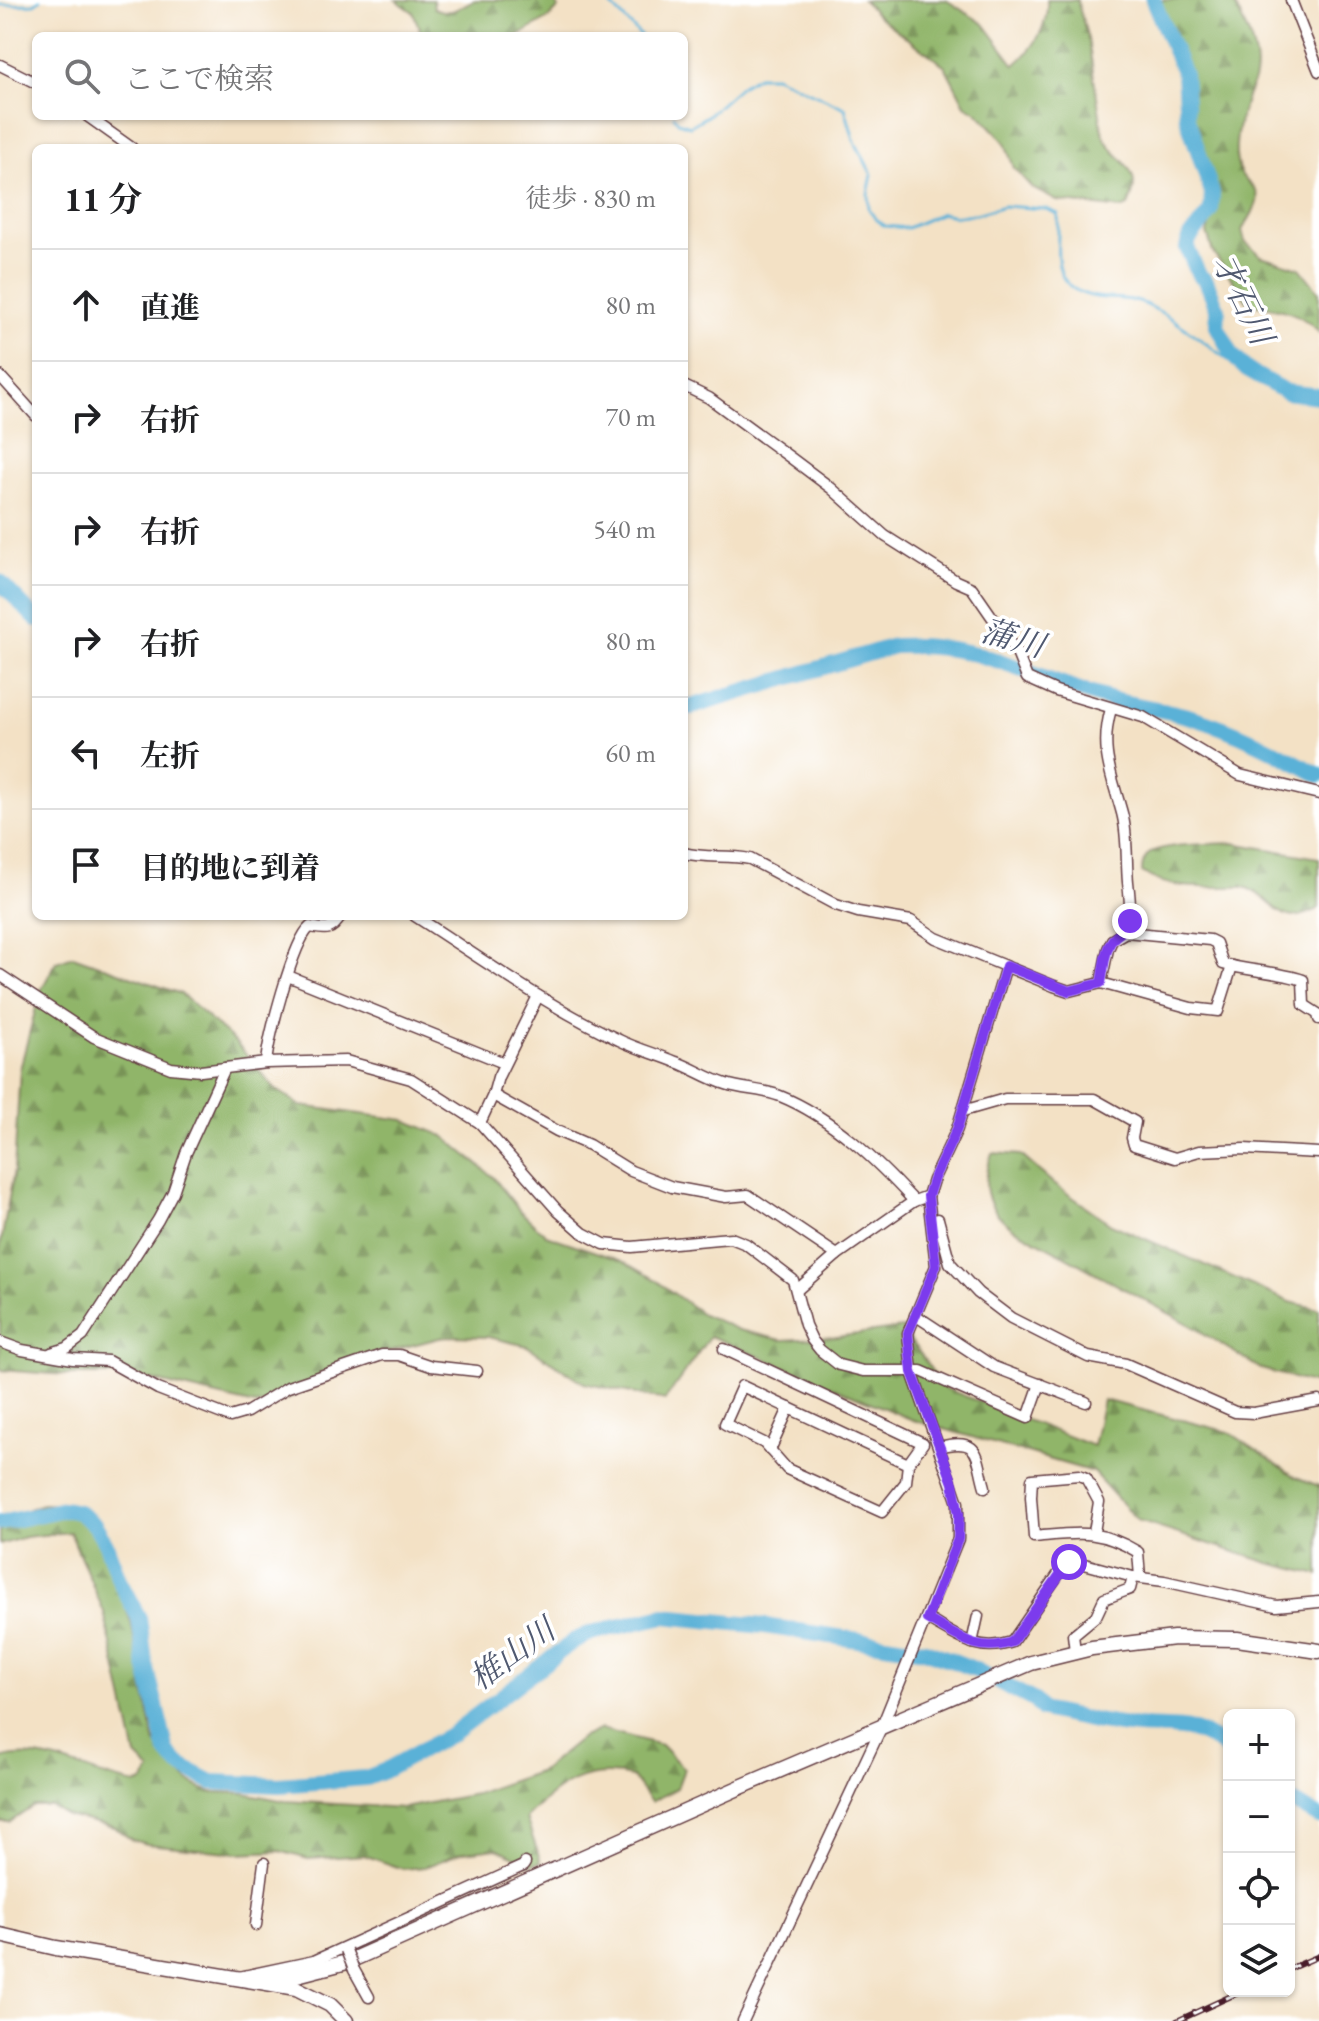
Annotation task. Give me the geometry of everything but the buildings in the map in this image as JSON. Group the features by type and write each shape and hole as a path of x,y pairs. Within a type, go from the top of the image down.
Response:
{"street":[{"path":"1291,0 1319,71"},
{"path":"0,65 32,81"},
{"path":"93,120 126,144"},
{"path":"0,376 32,412"},
{"path":"688,388 709,398 831,488 885,536 972,588 1017,653 1027,678 1056,691 1151,721 1240,775 1319,794"},
{"path":"1111,709 1106,725 1107,750 1112,786 1123,815 1131,908 1126,932"},
{"path":"688,854 750,859 836,905 911,921 936,938 1069,991 1101,983 1191,1008 1218,1011 1232,966"},
{"path":"266,1063 269,1040 288,976 306,929 331,929 338,920"},
{"path":"421,920 538,996 620,1040 726,1084 779,1096 802,1107 856,1146 914,1201"},
{"path":"1101,983 1112,940 1126,932 1210,940 1216,943 1223,964 1303,980 1304,1005 1318,1014 1319,1019"},
{"path":"743,2021 882,1726 958,1539 958,1503 912,1372 908,1333 936,1266 928,1196 963,1111 1006,966"},
{"path":"0,975 94,1037 171,1068 201,1071 266,1063 358,1062 411,1079 480,1123 558,1211 592,1239 615,1247 731,1238 746,1244 793,1280 812,1340 839,1365 863,1371 921,1371 1028,1418 1040,1384"},
{"path":"288,976 504,1063"},
{"path":"480,1123 504,1063 538,996"},
{"path":"47,1354 67,1348 83,1336 158,1220 173,1192 186,1153 225,1068"},
{"path":"493,1095 589,1145 631,1171 672,1187 726,1197 748,1195 837,1255"},
{"path":"963,1111 1005,1099 1094,1099 1135,1122 1134,1145 1168,1157 1231,1149 1319,1153"},
{"path":"797,1290 837,1255 914,1201 928,1196"},
{"path":"928,1196 937,1214 950,1263 978,1293 1022,1325 1088,1357 1126,1364 1235,1412 1254,1413 1319,1401"},
{"path":"915,1315 980,1360 1086,1402"},
{"path":"0,1342 47,1354 108,1361 158,1389 230,1417 247,1412 288,1387 382,1355 399,1355 431,1366 477,1371"},
{"path":"724,1349 923,1443 956,1443 975,1450 985,1487"},
{"path":"908,1464 742,1386 725,1424 764,1443 787,1469 882,1512 906,1482 908,1464 923,1443"},
{"path":"770,1450 789,1408"},
{"path":"1075,1651 1073,1635 1096,1616 1104,1599 1130,1589 1136,1577 1138,1552 1094,1532 1034,1537 1032,1479 1079,1475 1086,1478 1099,1502 1094,1532"},
{"path":"925,1622 987,1647 1012,1642 1069,1562 1276,1606 1319,1602"},
{"path":"972,1643 978,1616"},
{"path":"260,1980 306,1973 347,1962 1018,1667 1075,1651 1132,1642 1195,1638 1264,1642 1319,1651"},
{"path":"256,1925 264,1863"},
{"path":"237,1978 308,1963 344,1949 525,1863"},
{"path":"0,1935 56,1948 260,1980 309,1993 330,2005 346,2021"},
{"path":"344,1949 369,1997"}],"green space":[{"path":"396,0 433,0 434,8 448,11 476,0 554,0 559,8 549,18 525,32 420,32 413,12"},
{"path":"863,0 946,0 984,24 1015,65 1039,36 1046,18 1047,0 1077,0 1088,39 1103,135 1132,173 1133,192 1128,206 1121,209 1057,201 1032,188 1014,168 1005,143 997,133 977,112 965,105 945,66 879,17"},
{"path":"1153,0 1232,0 1241,18 1250,37 1256,67 1240,120 1236,155 1243,177 1257,194 1257,202 1242,230 1245,242 1261,256 1300,268 1319,292 1319,333 1296,315 1248,303 1213,252 1207,233 1215,201 1195,138 1186,93 1184,61"},
{"path":"1233,843 1319,858 1319,908 1295,917 1279,912 1245,887 1173,885 1142,872 1146,858 1156,850"},
{"path":"73,956 181,994 235,1042 274,1088 301,1106 405,1120 444,1136 493,1177 520,1211 546,1235 622,1261 654,1279 702,1314 739,1330 782,1340 902,1328 944,1388 1093,1446 1103,1400 1229,1432 1296,1477 1319,1486 1319,1575 1269,1563 1138,1521 1093,1472 913,1420 710,1336 665,1400 584,1383 527,1346 488,1337 447,1336 386,1352 281,1402 255,1405 130,1375 0,1370 0,1248 14,1170 20,1069 40,992 56,962"},
{"path":"992,1153 1021,1155 1054,1184 1111,1224 1290,1302 1319,1309 1319,1385 1261,1369 1185,1322 1013,1228 996,1212 988,1195 986,1186"},
{"path":"42,1504 74,1509 99,1531 131,1622 154,1739 169,1762 200,1788 285,1801 404,1808 475,1794 541,1771 583,1737 601,1729 661,1745 684,1769 677,1788 651,1802 632,1777 600,1774 573,1781 526,1818 541,1862 530,1865 497,1848 463,1852 425,1867 403,1869 364,1855 308,1859 280,1851 238,1853 147,1844 132,1840 114,1827 67,1816 50,1806 34,1806 10,1822 0,1822 0,1759 37,1756 54,1759 139,1784 151,1771 136,1756 104,1612 70,1532 25,1537 0,1545 0,1520"}],"waterway":[{"path":"0,5 34,4 40,0"},
{"path":"606,0 637,32"},
{"name":"才石川","path":"1153,0 1184,74 1187,118 1212,193 1211,211 1189,239 1187,248 1218,310 1217,326 1232,355 1247,370 1286,392 1319,396"},
{"path":"677,120 690,126 707,116 742,85 758,76 775,76 845,108 854,140 872,175 869,209 876,220 885,226 907,228 942,213 956,216 976,214 1004,206 1046,209 1058,214 1059,266 1069,285 1096,297 1128,299 1149,306 1227,359 1238,362"},
{"name":"蒲川","path":"0,582 32,615"},
{"name":"蒲川","path":"688,708 894,646 923,646 998,660 1107,698 1208,722 1256,742 1319,775"},
{"name":"椎山川","path":"0,1523 64,1509 78,1512 95,1525 139,1618 145,1661 167,1752 179,1765 212,1782 279,1785 366,1778 453,1733 574,1641 591,1633 664,1616 764,1626 925,1650 974,1669 1035,1701 1042,1710 1118,1725 1193,1731 1223,1746"},
{"name":"椎山川","path":"1295,1803 1319,1817"}],"railway":[{"path":"1295,1966 1319,1956"},
{"path":"1177,2021 1229,1997"}],"route":[{"path":"1069,1562 1012,1642 978,1646 927,1619 958,1539 959,1514 953,1483 912,1372 908,1333 936,1266 928,1196 957,1129 1006,966 1069,991 1093,986 1101,983 1112,940 1126,932 1130,921"}]}
